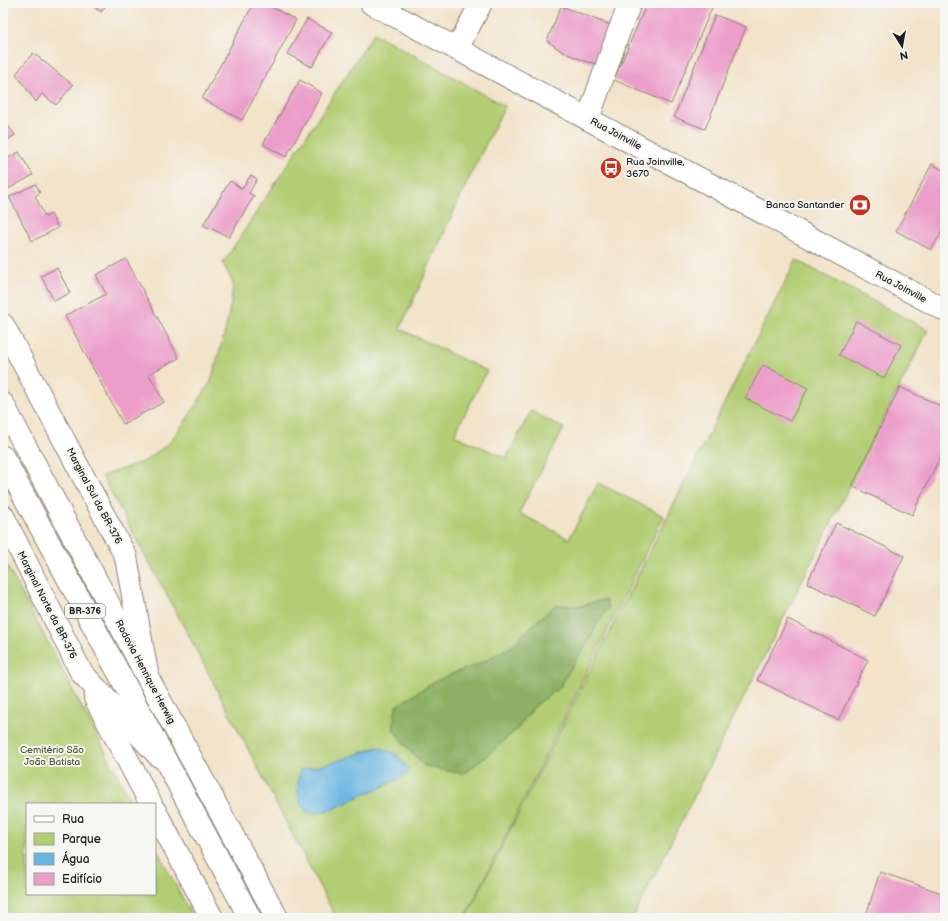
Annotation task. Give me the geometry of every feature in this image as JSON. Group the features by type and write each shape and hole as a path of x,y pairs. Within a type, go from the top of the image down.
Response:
{"main road":[{"name":"Rua Joinville","path":"371,3 945,310"},
{"path":"457,49 482,3"},
{"path":"588,119 630,3"},
{"name":"Marginal Sul da BR-376","path":"3,325 126,557 148,680"},
{"name":"Rodovia Henrique Herwig","path":"3,404 148,680 277,918"},
{"name":"BR-376","path":"3,457 250,918"},
{"name":"Marginal Norte da BR-376","path":"3,516 81,672 150,803"},
{"name":"Marginal Norte da BR-376","path":"81,672 168,765"},
{"path":"156,813 212,918"}],"green space":[{"path":"374,33 505,106 472,172 400,329 487,371 454,435 506,458 531,411 564,428 519,513 569,539 598,483 664,516 465,918 336,918 190,638 102,476 145,461 169,443 187,419 211,381 231,303 233,283 223,263"},
{"path":"796,260 928,330 633,918 466,918"},
{"name":"Cemitério São João Batista","path":"3,558 132,803 26,803 26,895 156,895 156,848 193,918 3,918"},
{"path":"605,599 608,608 560,687 535,706 518,728 488,755 463,774 424,766 407,748 393,729 396,706 434,682 476,665 514,645 523,634 555,605 581,606"}],"water":[{"path":"378,747 396,754 409,770 403,777 330,810 317,813 306,812 298,797 300,770 331,763"}],"building":[{"path":"89,3 108,3 101,12"},
{"path":"254,3 264,3 296,20 242,120 202,99"},
{"path":"647,3 714,3 671,104 614,80"},
{"path":"561,6 618,28 606,65 587,62 563,52 547,41"},
{"path":"715,15 746,27 705,129 674,117"},
{"path":"307,19 332,32 312,67 287,54"},
{"path":"33,53 73,85 56,105 42,94 36,102 16,74"},
{"path":"300,80 322,93 286,157 263,144"},
{"path":"3,119 15,135 3,143"},
{"path":"19,152 33,175 3,192 3,161"},
{"path":"932,164 945,171 945,226 931,250 896,231"},
{"path":"251,175 257,179 249,193 254,196 229,237 203,225 230,181 242,189"},
{"path":"36,184 40,193 35,196 45,217 51,214 58,228 32,241 9,197"},
{"path":"126,259 179,358 149,374 164,402 123,424 65,316 106,294 96,275"},
{"path":"57,268 70,293 54,301 41,276"},
{"path":"856,321 901,345 884,378 839,355"},
{"path":"763,365 808,388 790,421 745,398"},
{"path":"900,387 945,408 945,447 912,515 852,486"},
{"path":"836,523 904,556 875,616 807,583"},
{"path":"788,619 868,660 838,720 757,680"},
{"path":"880,872 945,894 945,903 940,918 865,918"}],"place":[{"name":"Rua Joinville, 3670","path":"611,168"},
{"name":"Banco Santander","path":"860,205"}]}
